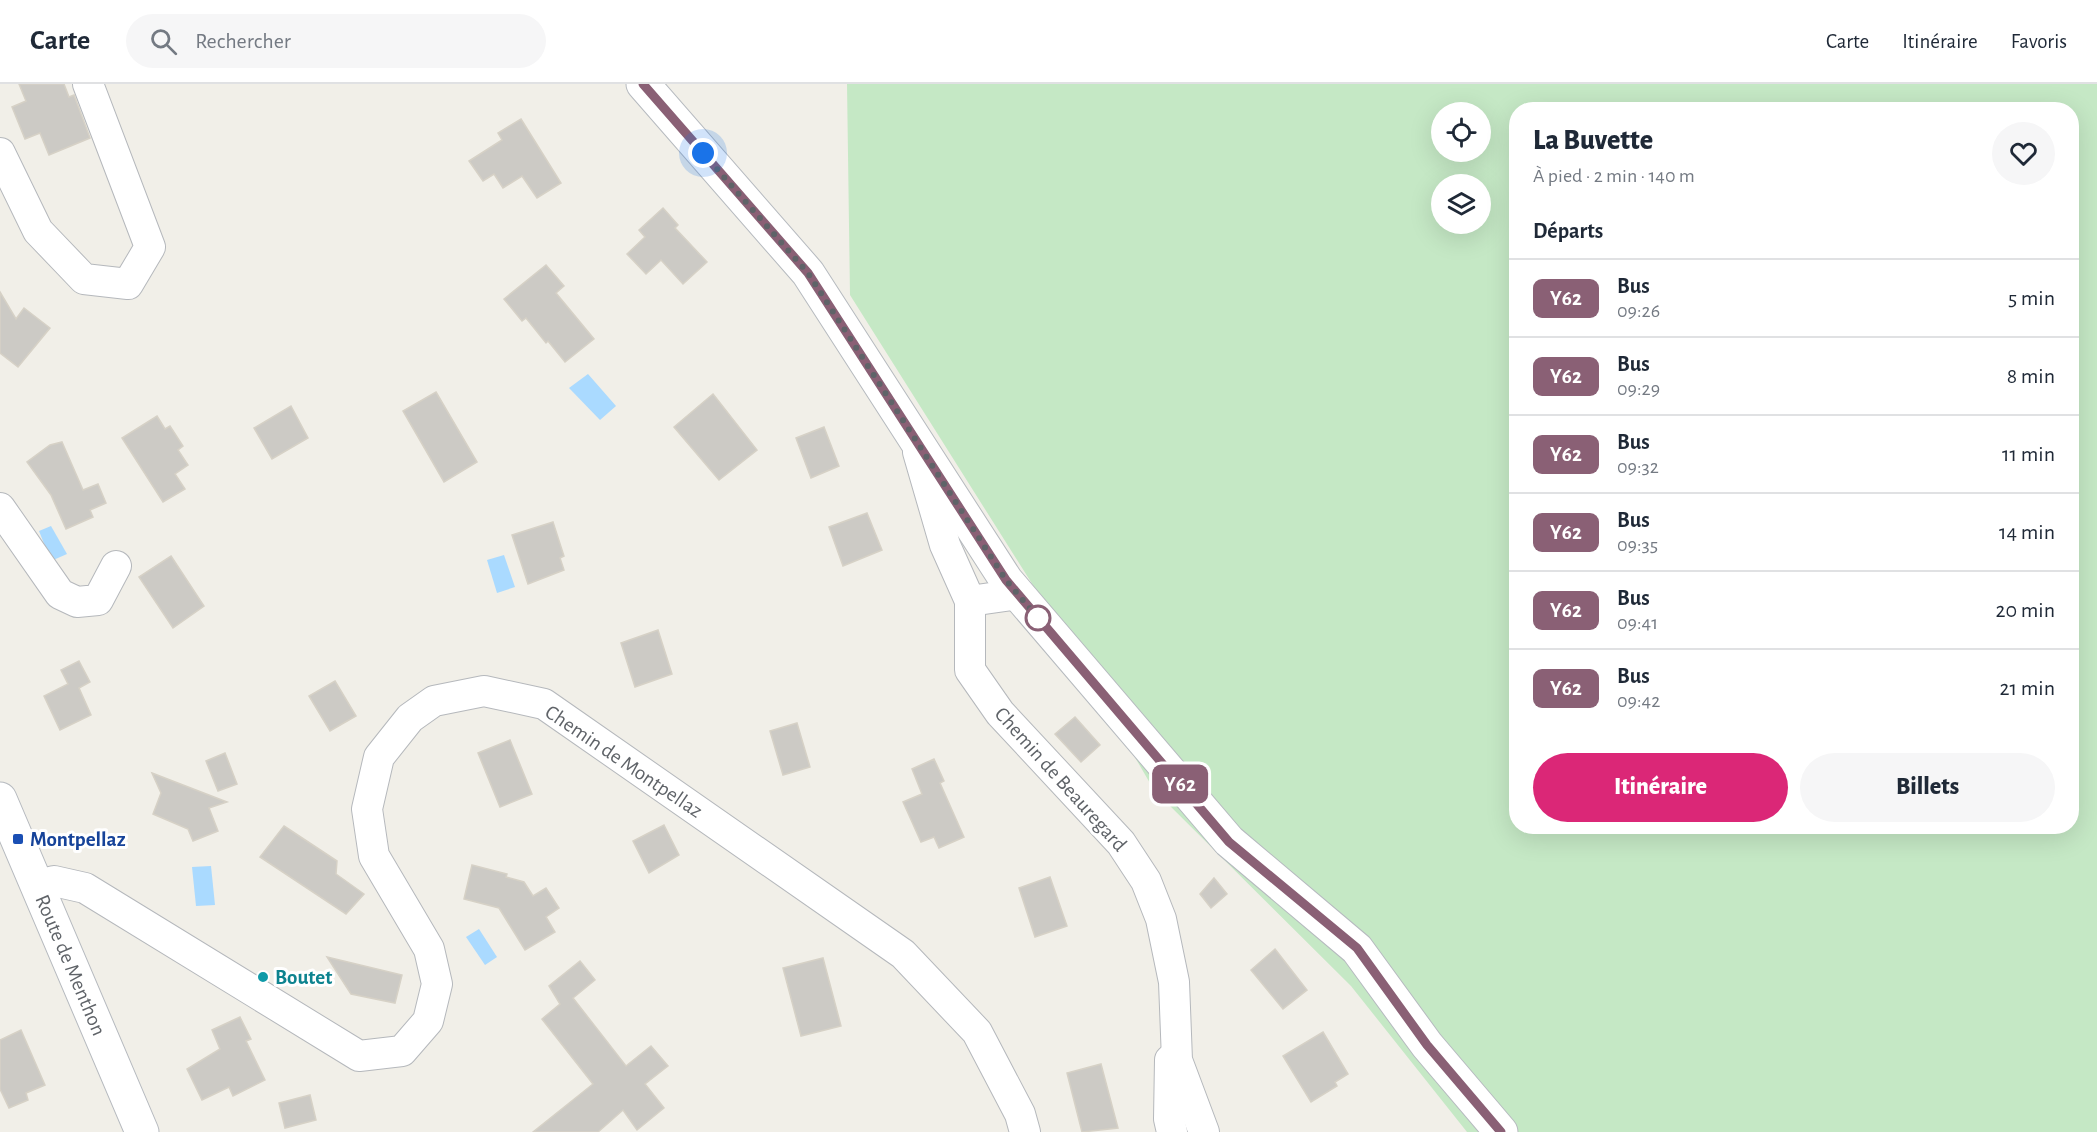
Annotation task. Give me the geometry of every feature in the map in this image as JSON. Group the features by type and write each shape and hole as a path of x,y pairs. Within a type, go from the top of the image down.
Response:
{"main road":[{"path":"643,84 808,273 1006,580 1229,842 1357,948 1427,1045 1501,1132"},
{"name":"Route de Menthon","path":"0,799 142,1132"}],"street":[{"path":"0,153 38,231 76,271 84,279 128,284 150,247 88,84"},
{"path":"914,438 945,545 970,601 1018,594"},
{"path":"0,508 60,594 77,602 98,600 116,566"},
{"name":"Chemin de Beauregard","path":"970,601 970,670 1000,713 1121,843 1146,880 1161,919 1174,982 1177,1060 1204,1132"},
{"name":"Chemin de Montpellaz","path":"37,885 54,881 85,888 359,1056 402,1051 428,1021 437,984 429,949 374,856 367,809 379,757 410,718 434,701 484,691 544,704 903,954 977,1032 1020,1114 1025,1132"},
{"path":"1172,1132 1169,1119 1170,1058 1176,1033"}],"green space":[{"path":"847,84 2097,84 2097,1132 1467,1132 1351,986 1154,790 1058,625 850,295"}],"water":[{"path":"588,374 616,406 600,420 569,388"},
{"path":"51,526 67,554 51,561 39,531"},
{"path":"504,555 515,587 497,593 487,560"},
{"path":"211,866 215,905 196,906 192,867"},
{"path":"479,929 497,957 485,965 466,937"}],"building":[{"path":"19,84 64,84 69,97 74,95 90,138 49,155 40,133 25,139 12,107 26,101"},
{"path":"521,119 561,183 537,198 522,176 503,188 494,174 483,181 469,161 502,140 498,133"},
{"path":"663,208 678,225 675,228 707,262 683,284 661,260 646,274 627,254 645,237 639,230"},
{"path":"546,265 564,286 556,293 594,339 565,362 526,318 522,321 504,299"},
{"path":"0,292 16,319 24,308 50,328 18,367 0,353"},
{"path":"436,392 477,462 444,482 403,411"},
{"path":"713,394 757,450 719,480 674,427"},
{"path":"291,406 308,438 272,459 254,428"},
{"path":"157,416 165,429 170,426 183,446 178,450 188,465 175,474 185,489 163,502 122,438"},
{"path":"824,427 839,466 811,478 796,438"},
{"path":"62,442 83,490 98,484 106,503 90,510 93,517 66,529 51,495 27,462 50,445"},
{"path":"867,513 882,550 843,566 829,527"},
{"path":"553,522 564,556 560,558 564,570 528,584 512,535"},
{"path":"171,556 204,606 173,628 139,577"},
{"path":"658,630 672,674 635,687 621,643"},
{"path":"79,661 90,682 79,688 91,715 60,730 44,696 68,684 61,670"},
{"path":"335,681 356,716 330,731 309,696"},
{"path":"1075,717 1100,745 1081,762 1055,734"},
{"path":"797,723 810,767 783,775 770,731"},
{"path":"510,740 532,794 500,807 478,753"},
{"path":"225,753 237,784 218,791 206,761"},
{"path":"934,759 944,781 940,783 964,837 939,848 934,837 921,842 903,802 922,794 912,769"},
{"path":"152,773 227,802 209,808 218,831 193,841 188,829 153,814 161,793"},
{"path":"664,825 679,855 649,873 633,841"},
{"path":"284,826 337,861 336,874 364,894 346,914 260,857"},
{"path":"472,865 507,874 506,877 524,882 533,896 546,888 559,908 546,917 555,932 525,950 499,908 464,899"},
{"path":"1050,877 1067,926 1035,937 1019,888"},
{"path":"1214,878 1227,894 1211,908 1200,894"},
{"path":"1275,949 1307,990 1283,1009 1251,970"},
{"path":"327,957 402,975 395,1003 351,994"},
{"path":"823,958 841,1026 801,1036 783,968"},
{"path":"580,961 595,980 573,998 626,1066 651,1046 668,1066 645,1084 664,1108 637,1130 623,1110 598,1132 533,1132 593,1084 542,1019 560,1004 549,986"},
{"path":"240,1017 251,1039 246,1041 265,1080 233,1096 229,1087 202,1100 187,1069 220,1049 212,1030"},
{"path":"21,1030 45,1085 26,1093 28,1100 9,1108 0,1089 0,1040"},
{"path":"1323,1032 1348,1074 1335,1082 1337,1086 1311,1102 1283,1056"},
{"path":"1101,1064 1118,1128 1082,1132 1067,1073"},
{"path":"310,1095 316,1120 285,1128 279,1103"}],"bus line":[{"name":"Y62","path":"643,84 808,273 1006,580 1229,842 1357,948 1427,1045 1501,1132"}],"place":[{"name":"Montpellaz","path":"18,839"},
{"name":"Boutet","path":"263,977"}],"route":[{"path":"703,153 808,273 1006,580 1038,618"}]}
